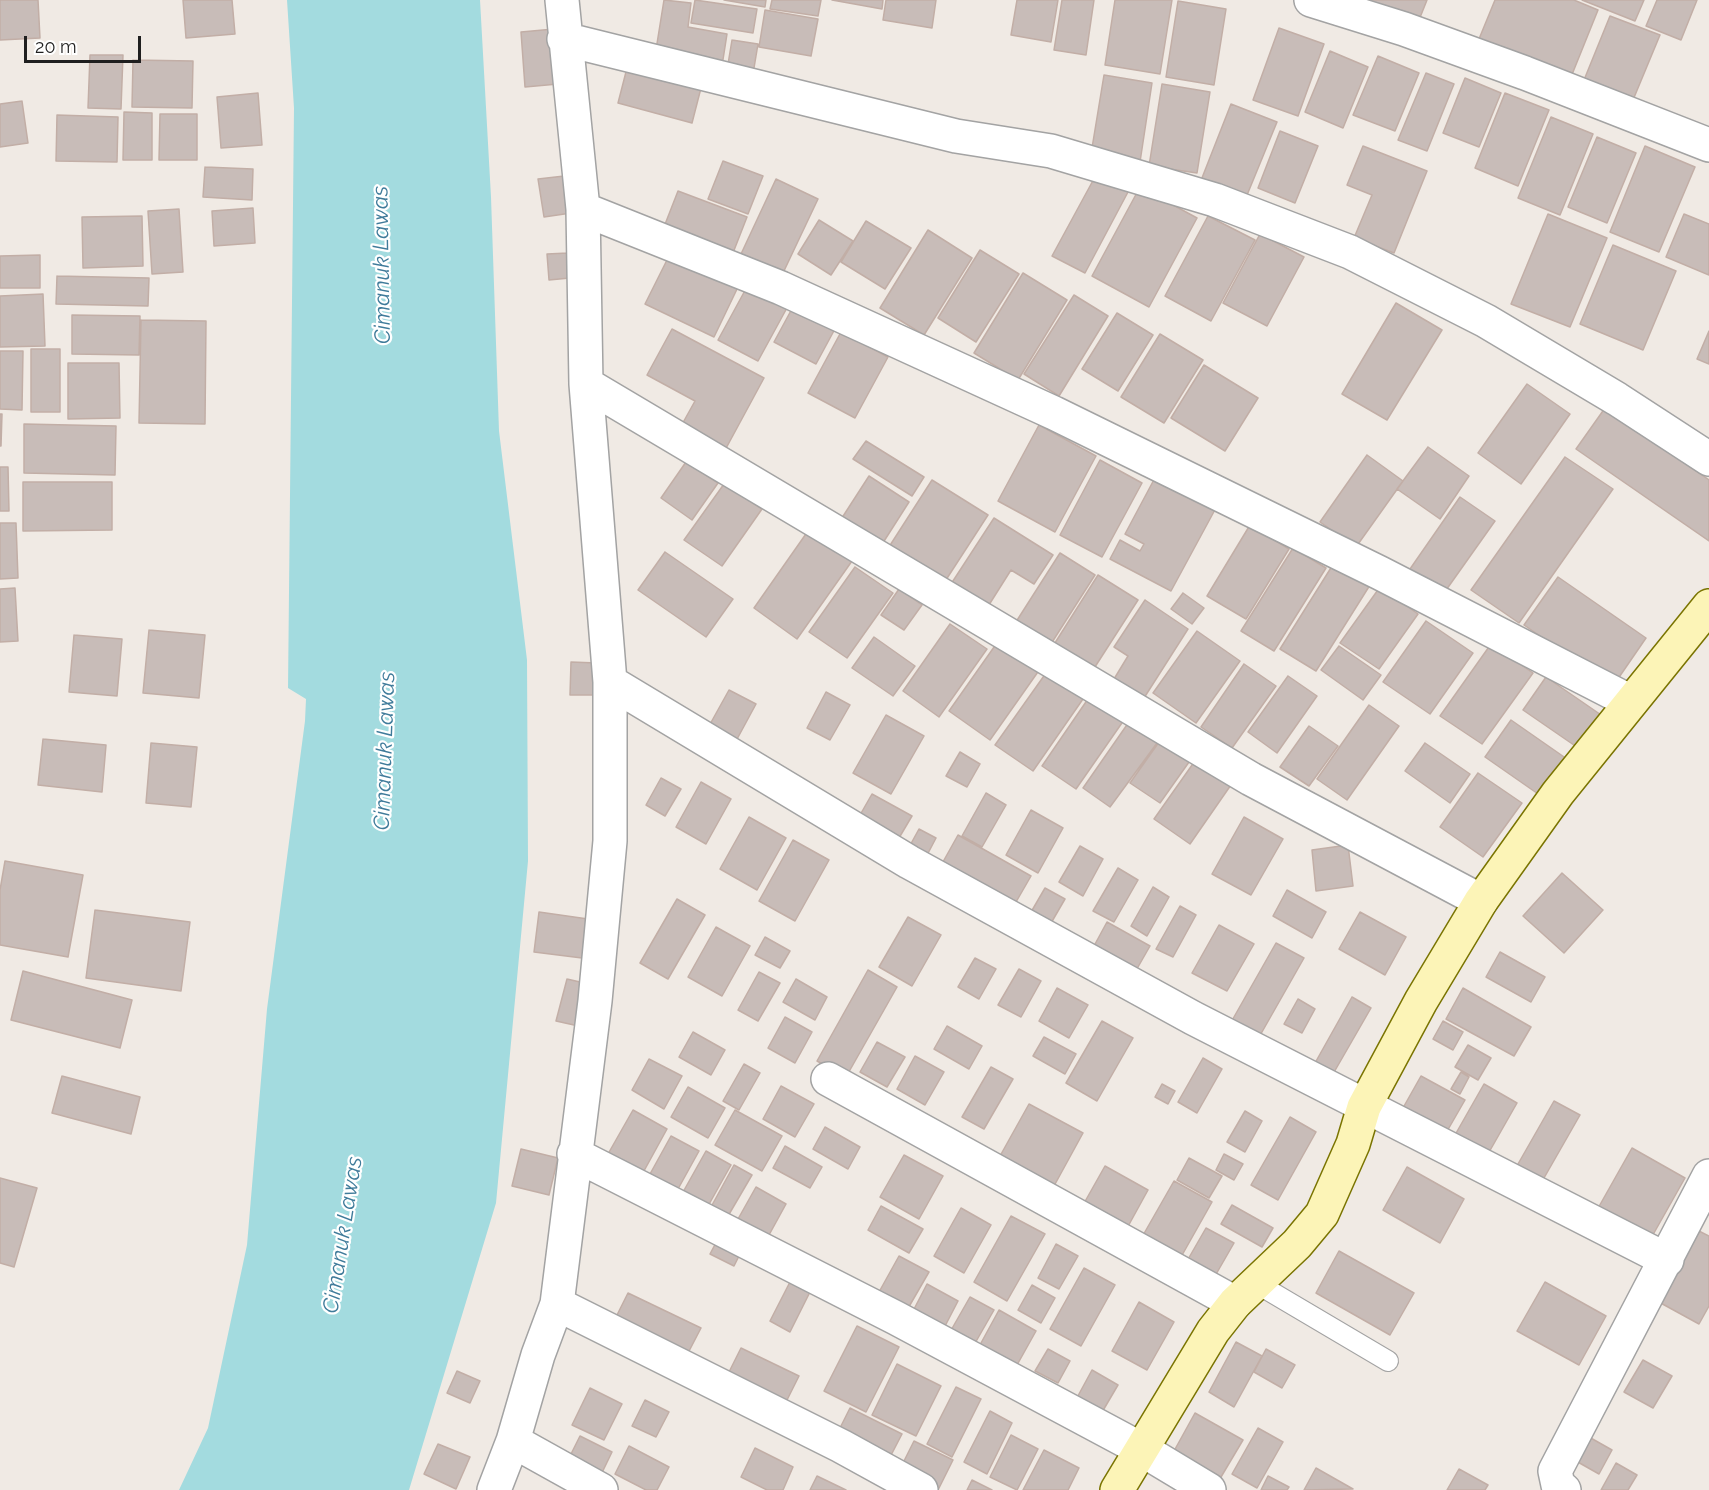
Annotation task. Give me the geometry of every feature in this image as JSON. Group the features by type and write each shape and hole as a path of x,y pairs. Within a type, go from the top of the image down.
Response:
{"street":[{"path":"494,1490 513,1441 538,1355 557,1304 604,918 610,841 610,682 586,384 583,209 564,39 562,0"},
{"path":"1311,0 1448,45 1709,145"},
{"path":"564,39 956,136 1051,151 1215,200 1350,252 1486,321 1617,399 1709,459"},
{"path":"583,209 781,288 1054,413 1380,573 1631,702"},
{"path":"586,384 1251,779 1481,900"},
{"path":"1117,1490 1213,1330 1246,1293 1297,1244 1322,1214 1353,1144 1364,1107 1420,1002 1481,900 1558,793 1709,606"},
{"path":"610,682 909,862 1193,1018 1667,1260"},
{"path":"828,1079 1246,1293"},
{"path":"574,1154 896,1318 1141,1449 1209,1490"},
{"path":"1564,1490 1558,1485 1555,1470 1709,1176"},
{"path":"557,1304 841,1446 921,1490"},
{"path":"513,1441 601,1490"}],"lane":[{"path":"1246,1293 1388,1361"}],"water":[{"name":"Cimanuk Lawas","path":"287,0 480,0 491,197 499,431 527,660 528,861 496,1203 409,1490 179,1490 208,1428 247,1245 267,1009 305,721 306,699 288,688 294,108"}],"building":[{"path":"0,0 38,0 40,38 0,40"},
{"path":"183,0 232,0 235,34 186,38"},
{"path":"664,0 691,3 688,27 727,34 722,66 655,56"},
{"path":"695,0 757,9 753,33 691,23"},
{"path":"724,0 766,0 765,7"},
{"path":"772,0 821,0 818,16 770,9"},
{"path":"832,0 883,0 882,9"},
{"path":"886,0 936,0 932,28 883,20"},
{"path":"1017,0 1058,0 1051,42 1011,35"},
{"path":"1062,0 1094,0 1086,55 1054,50"},
{"path":"1115,0 1172,0 1160,74 1105,65"},
{"path":"1367,0 1427,0 1417,25 1365,4"},
{"path":"1495,0 1574,0 1598,10 1571,77 1479,39"},
{"path":"1582,0 1644,0 1635,21"},
{"path":"1657,0 1697,0 1681,40 1646,26"},
{"path":"1178,1 1226,9 1214,85 1166,77"},
{"path":"765,10 818,19 811,56 759,47"},
{"path":"1610,16 1660,35 1633,100 1584,80"},
{"path":"1279,28 1324,44 1298,116 1253,100"},
{"path":"554,29 558,84 525,87 521,32"},
{"path":"732,40 758,44 753,74 727,70"},
{"path":"1330,51 1368,67 1343,128 1305,112"},
{"path":"90,55 123,55 121,109 88,108"},
{"path":"1378,56 1419,73 1395,131 1353,115"},
{"path":"133,60 193,61 192,108 132,107"},
{"path":"627,68 701,88 692,123 618,103"},
{"path":"1426,73 1454,84 1427,151 1398,140"},
{"path":"1104,75 1152,83 1140,162 1091,154"},
{"path":"1465,78 1501,93 1479,147 1443,133"},
{"path":"1162,84 1210,92 1197,173 1149,166"},
{"path":"258,93 262,145 221,148 217,97"},
{"path":"1505,93 1549,110 1518,186 1475,168"},
{"path":"22,101 28,143 0,147 0,104"},
{"path":"1231,104 1277,122 1245,200 1200,183"},
{"path":"124,112 152,113 152,160 123,160"},
{"path":"160,114 197,114 197,160 159,160"},
{"path":"57,115 118,117 117,162 56,161"},
{"path":"1551,117 1593,134 1560,215 1518,198"},
{"path":"1280,131 1318,146 1295,203 1258,188"},
{"path":"1597,137 1636,153 1607,223 1568,207"},
{"path":"1363,146 1427,171 1394,253 1354,238 1372,195 1347,185"},
{"path":"1645,146 1695,167 1659,252 1610,232"},
{"path":"723,161 763,176 748,214 708,199"},
{"path":"205,167 253,169 252,200 203,197"},
{"path":"573,175 578,212 544,217 538,179"},
{"path":"1096,175 1128,192 1085,273 1052,256"},
{"path":"776,179 818,199 783,273 741,254"},
{"path":"1140,187 1197,218 1149,307 1092,276"},
{"path":"678,191 747,217 731,258 662,232"},
{"path":"253,208 255,243 214,246 212,211"},
{"path":"179,209 183,272 152,274 148,211"},
{"path":"1548,214 1607,238 1570,327 1511,304"},
{"path":"1684,214 1709,224 1709,275 1666,257"},
{"path":"142,216 143,266 83,268 82,217"},
{"path":"1208,216 1255,240 1211,321 1165,296"},
{"path":"819,220 853,241 831,275 798,254"},
{"path":"866,221 911,248 885,289 841,262"},
{"path":"928,230 972,258 924,335 880,308"},
{"path":"1260,234 1304,257 1267,326 1223,303"},
{"path":"1613,245 1676,271 1643,350 1580,324"},
{"path":"980,250 1019,274 976,342 938,318"},
{"path":"568,253 570,278 549,280 547,254"},
{"path":"670,254 738,287 714,337 645,304"},
{"path":"40,255 40,288 0,288 0,256"},
{"path":"1023,273 1067,300 1018,380 974,353"},
{"path":"57,276 149,278 148,306 56,304"},
{"path":"748,285 788,306 758,361 718,340"},
{"path":"43,294 45,346 0,347 0,296"},
{"path":"1074,295 1108,316 1059,396 1024,374"},
{"path":"1396,303 1442,330 1387,420 1342,394"},
{"path":"794,305 836,327 816,364 774,342"},
{"path":"1117,313 1153,335 1118,391 1082,369"},
{"path":"72,315 140,316 139,355 72,354"},
{"path":"141,320 206,321 205,424 139,423"},
{"path":"672,329 764,378 724,452 680,428 695,401 647,375"},
{"path":"1709,331 1709,364 1697,359"},
{"path":"841,332 888,357 855,418 808,393"},
{"path":"1160,334 1203,360 1164,423 1121,397"},
{"path":"31,349 60,349 60,412 31,412"},
{"path":"0,351 23,351 22,410 0,409"},
{"path":"68,363 119,363 120,418 68,419"},
{"path":"1204,365 1258,398 1225,451 1171,418"},
{"path":"1527,384 1570,414 1521,484 1478,453"},
{"path":"1605,408 1709,480 1709,541 1576,449"},
{"path":"0,414 2,414 1,446 0,446"},
{"path":"24,424 116,426 115,475 24,473"},
{"path":"1039,425 1096,456 1055,532 998,501"},
{"path":"866,441 924,477 912,496 853,459"},
{"path":"1428,447 1469,476 1440,519 1397,489"},
{"path":"1367,455 1403,481 1356,547 1320,522"},
{"path":"1565,457 1613,489 1519,623 1471,590"},
{"path":"1100,460 1142,483 1102,557 1060,535"},
{"path":"686,462 718,483 692,520 661,498"},
{"path":"0,467 8,467 9,511 0,511"},
{"path":"1157,474 1217,506 1171,591 1110,559 1120,540 1140,551 1144,544 1125,534"},
{"path":"869,476 909,502 879,549 838,524"},
{"path":"932,480 988,515 942,586 887,550"},
{"path":"23,482 112,482 112,530 23,531"},
{"path":"724,484 762,509 722,566 684,540"},
{"path":"1460,497 1495,521 1444,593 1410,569"},
{"path":"994,518 1053,555 1034,584 1011,570 987,608 951,584"},
{"path":"0,523 16,523 18,578 0,579"},
{"path":"1250,525 1289,549 1246,619 1207,596"},
{"path":"808,531 852,561 797,639 754,608"},
{"path":"1293,548 1326,568 1274,651 1241,631"},
{"path":"665,552 733,599 706,637 638,590"},
{"path":"1060,553 1095,575 1049,647 1014,625"},
{"path":"1334,563 1370,585 1316,671 1280,649"},
{"path":"855,567 893,593 847,658 809,632"},
{"path":"1098,575 1138,600 1093,670 1053,646"},
{"path":"1558,577 1646,638 1613,686 1524,625"},
{"path":"1380,587 1418,614 1379,669 1340,643"},
{"path":"15,588 18,641 0,642 0,589"},
{"path":"899,589 922,605 904,630 881,615"},
{"path":"1183,593 1204,608 1192,624 1171,609"},
{"path":"1145,600 1188,629 1144,698 1114,679 1128,656 1114,647"},
{"path":"1426,621 1473,653 1430,714 1383,682"},
{"path":"950,624 987,649 939,717 903,691"},
{"path":"149,630 205,635 199,698 143,693"},
{"path":"1197,631 1240,661 1196,723 1153,693"},
{"path":"74,635 122,639 117,696 69,692"},
{"path":"874,637 915,666 893,696 852,668"},
{"path":"999,640 1040,669 990,740 949,711"},
{"path":"1491,644 1533,673 1482,744 1440,716"},
{"path":"1339,646 1381,675 1363,700 1321,670"},
{"path":"571,662 597,663 596,695 570,695"},
{"path":"1244,664 1276,686 1232,748 1201,727"},
{"path":"1046,673 1083,699 1033,771 995,745"},
{"path":"1288,676 1317,696 1277,753 1248,732"},
{"path":"1546,677 1607,719 1584,752 1523,710"},
{"path":"729,690 756,704 736,741 709,726"},
{"path":"826,692 850,705 830,740 807,728"},
{"path":"1090,696 1124,720 1076,789 1042,766"},
{"path":"1369,705 1399,726 1347,800 1317,779"},
{"path":"886,715 924,736 891,794 853,773"},
{"path":"1131,719 1160,739 1110,807 1083,788"},
{"path":"1511,720 1567,759 1541,796 1485,757"},
{"path":"1309,726 1338,746 1309,786 1280,767"},
{"path":"1164,735 1194,755 1160,803 1130,783"},
{"path":"43,739 106,745 102,792 38,785"},
{"path":"151,743 197,747 191,807 146,803"},
{"path":"1425,743 1470,774 1450,803 1405,771"},
{"path":"960,752 980,764 967,787 946,776"},
{"path":"1197,758 1233,782 1190,844 1154,819"},
{"path":"1478,773 1522,803 1483,857 1440,827"},
{"path":"661,778 681,789 665,816 646,805"},
{"path":"701,782 731,799 706,844 676,827"},
{"path":"986,793 1006,805 982,847 962,836"},
{"path":"872,794 912,816 896,843 856,822"},
{"path":"1031,810 1063,828 1038,873 1006,855"},
{"path":"749,817 786,838 757,890 720,869"},
{"path":"1244,817 1283,839 1251,895 1212,874"},
{"path":"919,829 936,838 925,859 908,849"},
{"path":"958,835 1031,876 1012,909 939,869"},
{"path":"793,840 829,860 795,921 759,901"},
{"path":"1348,845 1353,886 1316,891 1312,850"},
{"path":"1080,846 1103,859 1083,896 1059,882"},
{"path":"5,861 83,875 68,957 0,945 0,890"},
{"path":"1118,868 1138,880 1114,922 1093,911"},
{"path":"1562,873 1603,910 1564,953 1523,916"},
{"path":"1153,887 1169,897 1147,936 1131,926"},
{"path":"1045,888 1065,899 1047,930 1027,919"},
{"path":"1287,890 1326,912 1312,938 1273,916"},
{"path":"677,899 705,915 668,979 640,963"},
{"path":"1180,906 1196,915 1173,957 1156,949"},
{"path":"95,910 190,922 181,991 86,978"},
{"path":"539,912 588,919 582,958 534,952"},
{"path":"1360,912 1406,937 1385,975 1339,949"},
{"path":"908,917 941,935 912,986 879,967"},
{"path":"1107,922 1150,946 1130,981 1088,957"},
{"path":"1219,925 1254,944 1227,991 1192,973"},
{"path":"716,927 750,946 722,996 688,977"},
{"path":"765,937 790,951 780,968 755,955"},
{"path":"1276,943 1304,958 1258,1039 1230,1024"},
{"path":"1500,952 1545,977 1531,1002 1486,977"},
{"path":"975,958 996,969 979,999 958,987"},
{"path":"1019,969 1041,981 1021,1017 998,1005"},
{"path":"868,970 897,987 846,1077 817,1061"},
{"path":"23,971 132,1000 120,1048 11,1020"},
{"path":"759,972 780,983 758,1021 738,1010"},
{"path":"567,979 593,985 583,1027 556,1021"},
{"path":"796,979 827,997 815,1020 783,1002"},
{"path":"1057,988 1088,1005 1069,1038 1039,1021"},
{"path":"1463,988 1531,1027 1514,1056 1446,1019"},
{"path":"1352,997 1371,1008 1333,1074 1315,1063"},
{"path":"1298,999 1315,1009 1302,1033 1284,1024"},
{"path":"785,1017 812,1032 795,1063 768,1048"},
{"path":"1102,1021 1133,1038 1097,1101 1066,1083"},
{"path":"1443,1021 1463,1032 1453,1050 1433,1039"},
{"path":"947,1026 982,1046 969,1069 934,1049"},
{"path":"693,1032 725,1050 711,1075 679,1057"},
{"path":"1044,1037 1076,1054 1065,1074 1033,1056"},
{"path":"877,1042 905,1057 887,1087 860,1072"},
{"path":"1468,1045 1491,1058 1478,1080 1455,1067"},
{"path":"915,1056 944,1072 925,1105 897,1089"},
{"path":"1203,1058 1222,1069 1197,1113 1178,1102"},
{"path":"649,1059 682,1076 664,1109 632,1090"},
{"path":"744,1064 760,1073 739,1110 723,1101"},
{"path":"991,1067 1013,1079 984,1129 962,1117"},
{"path":"1461,1072 1469,1077 1460,1094 1451,1089"},
{"path":"62,1076 140,1097 131,1134 52,1113"},
{"path":"1421,1076 1465,1100 1442,1140 1399,1115"},
{"path":"1162,1084 1175,1091 1168,1104 1155,1097"},
{"path":"1484,1084 1517,1103 1484,1161 1451,1142"},
{"path":"781,1086 814,1104 795,1137 763,1119"},
{"path":"688,1087 725,1108 708,1138 671,1117"},
{"path":"1554,1101 1580,1115 1540,1185 1514,1171"},
{"path":"1029,1104 1083,1133 1054,1186 1000,1156"},
{"path":"633,1110 667,1129 639,1180 604,1161"},
{"path":"735,1110 782,1136 762,1171 715,1145"},
{"path":"1245,1111 1262,1121 1245,1152 1227,1142"},
{"path":"1290,1117 1316,1132 1278,1200 1251,1185"},
{"path":"825,1127 860,1147 848,1169 813,1149"},
{"path":"671,1136 699,1151 678,1189 650,1174"},
{"path":"785,1146 822,1167 810,1188 773,1168"},
{"path":"1632,1148 1685,1178 1650,1240 1597,1210"},
{"path":"521,1149 558,1158 549,1195 512,1186"},
{"path":"706,1151 731,1165 703,1215 678,1201"},
{"path":"1224,1154 1243,1164 1234,1180 1216,1170"},
{"path":"904,1155 943,1176 919,1219 880,1197"},
{"path":"1189,1158 1222,1176 1209,1198 1177,1180"},
{"path":"734,1165 752,1175 728,1216 711,1207"},
{"path":"1105,1166 1148,1190 1126,1230 1083,1205"},
{"path":"1407,1167 1464,1199 1440,1243 1383,1210"},
{"path":"0,1178 37,1188 14,1267 0,1263"},
{"path":"1174,1181 1212,1202 1181,1257 1142,1237"},
{"path":"756,1187 786,1204 769,1235 738,1219"},
{"path":"1232,1205 1273,1228 1262,1247 1221,1224"},
{"path":"881,1206 923,1229 909,1253 868,1230"},
{"path":"961,1208 991,1225 964,1273 934,1256"},
{"path":"1011,1216 1045,1234 1007,1301 974,1282"},
{"path":"1206,1228 1234,1243 1211,1283 1183,1268"},
{"path":"1697,1230 1709,1236 1709,1306 1699,1324 1657,1301"},
{"path":"719,1237 743,1248 734,1266 710,1254"},
{"path":"1056,1244 1078,1256 1059,1289 1038,1278"},
{"path":"1339,1251 1414,1293 1390,1335 1316,1293"},
{"path":"899,1256 929,1272 903,1317 874,1301"},
{"path":"1084,1268 1115,1285 1081,1346 1050,1329"},
{"path":"791,1280 811,1290 790,1332 770,1321"},
{"path":"1545,1282 1606,1316 1579,1365 1517,1331"},
{"path":"927,1284 958,1301 943,1330 912,1313"},
{"path":"1032,1285 1055,1298 1041,1323 1018,1310"},
{"path":"628,1293 701,1328 687,1355 615,1319"},
{"path":"970,1297 994,1310 970,1352 946,1339"},
{"path":"1139,1302 1174,1322 1147,1370 1112,1351"},
{"path":"999,1310 1036,1331 1012,1374 975,1354"},
{"path":"857,1326 899,1347 866,1412 824,1391"},
{"path":"1236,1342 1262,1356 1234,1407 1209,1392"},
{"path":"741,1348 799,1376 784,1406 726,1378"},
{"path":"1048,1349 1070,1361 1058,1383 1035,1371"},
{"path":"1266,1349 1295,1365 1282,1388 1254,1372"},
{"path":"1643,1360 1672,1376 1653,1408 1624,1392"},
{"path":"897,1364 941,1386 916,1436 872,1415"},
{"path":"1092,1370 1118,1385 1098,1419 1073,1405"},
{"path":"457,1371 480,1381 470,1403 447,1393"},
{"path":"956,1387 981,1399 952,1457 927,1444"},
{"path":"590,1388 622,1404 604,1440 572,1425"},
{"path":"645,1400 669,1412 656,1437 632,1426"},
{"path":"850,1408 902,1434 888,1461 836,1436"},
{"path":"990,1411 1012,1423 987,1474 964,1462"},
{"path":"1195,1413 1243,1440 1221,1477 1174,1451"},
{"path":"1258,1428 1283,1442 1257,1488 1232,1474"},
{"path":"1011,1435 1038,1449 1017,1490 990,1477"},
{"path":"580,1436 612,1452 597,1483 565,1466"},
{"path":"1589,1437 1612,1450 1599,1474 1576,1461"},
{"path":"914,1441 953,1460 938,1490 931,1490 898,1473"},
{"path":"438,1444 470,1457 456,1489 424,1474"},
{"path":"629,1446 669,1467 657,1490 646,1490 615,1474"},
{"path":"755,1448 793,1467 783,1490 767,1490 741,1477"},
{"path":"1044,1450 1079,1468 1068,1490 1023,1490"},
{"path":"1616,1463 1637,1475 1628,1490 1601,1490"},
{"path":"1316,1468 1353,1489 1304,1490"},
{"path":"1459,1469 1488,1485 1485,1490 1447,1490"},
{"path":"817,1476 846,1490 810,1490"},
{"path":"1268,1476 1289,1487 1287,1490 1261,1490"},
{"path":"972,1480 992,1490 967,1490"}]}
